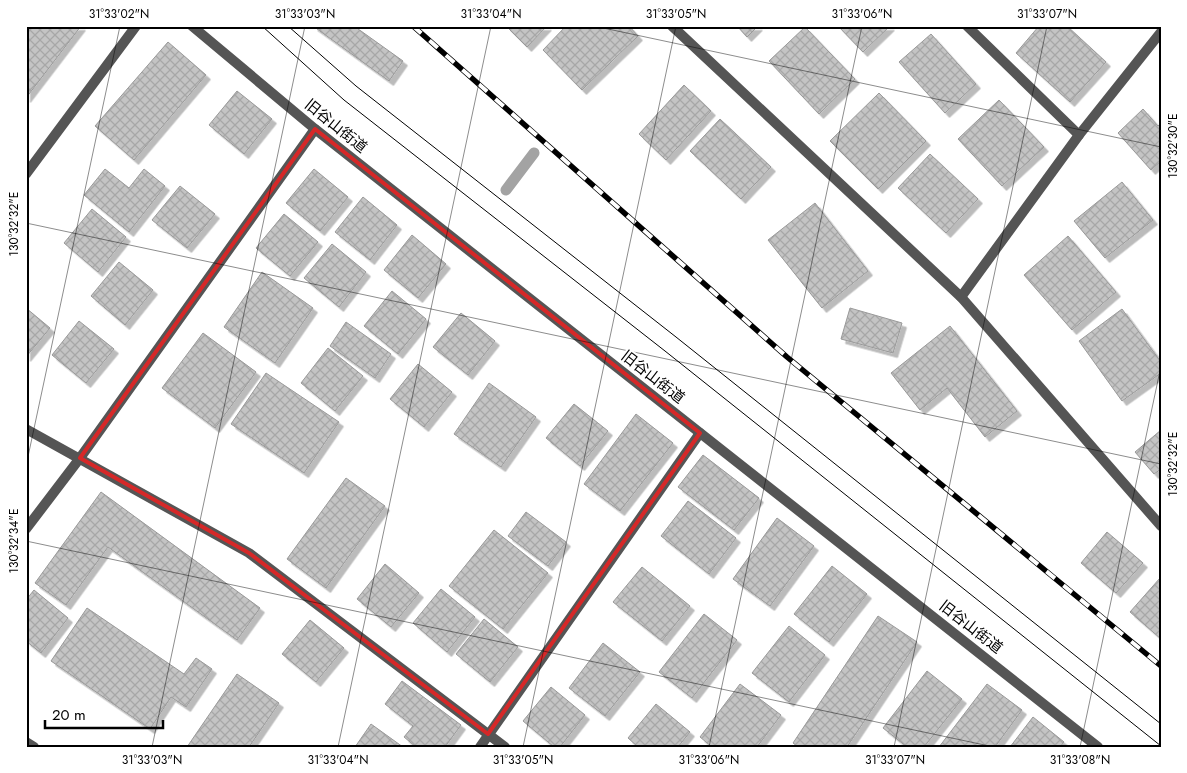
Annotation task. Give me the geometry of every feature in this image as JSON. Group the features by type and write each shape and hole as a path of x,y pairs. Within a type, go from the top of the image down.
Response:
{"street":[{"path":"26,174 136,26"},
{"name":"旧谷山街道","path":"192,26 315,129 1098,747"},
{"path":"672,26 961,296 1161,526"},
{"path":"967,26 1079,135"},
{"path":"961,296 1079,135 1161,32"},
{"path":"26,529 80,458 315,129"},
{"path":"26,429 248,553 505,747"},
{"path":"480,747 700,433"},
{"path":"26,742 34,747"}],"highlighted area":[{"path":"315,129 700,433 488,734 249,553 80,458"}],"building":[{"path":"26,26 81,26 26,98"},
{"path":"313,26 354,26 403,61 389,81"},
{"path":"506,26 547,26 527,47"},
{"path":"566,26 629,26 638,36 582,90 543,50"},
{"path":"737,26 758,26 747,37"},
{"path":"838,26 890,26 863,52"},
{"path":"1039,26 1067,26 1106,62 1070,102 1016,53"},
{"path":"805,27 855,79 819,114 769,61"},
{"path":"931,34 976,84 945,113 899,62"},
{"path":"168,42 206,75 134,160 95,126"},
{"path":"684,85 711,111 666,160 639,134"},
{"path":"237,91 272,119 244,154 209,125"},
{"path":"879,93 926,141 878,189 830,141"},
{"path":"999,100 1044,147 1002,186 958,139"},
{"path":"1143,109 1158,126 1161,123 1161,161 1151,170 1118,133"},
{"path":"720,119 771,167 741,199 690,151"},
{"path":"930,154 978,199 946,233 898,188"},
{"path":"105,169 129,188 144,169 165,186 129,232 84,195"},
{"path":"314,169 348,197 320,231 286,203"},
{"path":"1122,182 1153,220 1105,258 1074,221"},
{"path":"180,186 215,214 187,248 152,220"},
{"path":"363,197 397,225 370,260 335,232"},
{"path":"815,203 868,271 822,308 768,240"},
{"path":"92,209 126,237 98,272 64,243"},
{"path":"284,214 318,242 290,276 256,248"},
{"path":"412,235 446,264 418,298 384,270"},
{"path":"1068,236 1116,292 1072,330 1024,275"},
{"path":"332,244 366,272 339,307 304,278"},
{"path":"119,262 153,290 125,325 91,296"},
{"path":"262,272 313,308 275,363 224,327"},
{"path":"392,291 426,319 398,354 364,326"},
{"path":"26,308 50,328 26,357"},
{"path":"850,308 902,323 893,353 841,339"},
{"path":"1122,309 1161,362 1161,373 1122,401 1079,341"},
{"path":"461,313 495,341 468,375 433,347"},
{"path":"79,321 114,349 86,383 52,355"},
{"path":"346,322 391,354 375,378 330,346"},
{"path":"950,326 1017,411 985,437 947,388 920,410 891,373"},
{"path":"203,333 256,372 215,428 162,388"},
{"path":"328,348 363,376 335,411 301,383"},
{"path":"418,364 452,392 424,427 390,399"},
{"path":"266,373 339,422 304,473 231,424"},
{"path":"489,383 536,417 501,467 454,434"},
{"path":"574,404 608,431 580,466 546,438"},
{"path":"636,414 673,443 620,511 584,484"},
{"path":"1161,430 1161,469 1154,474 1135,452"},
{"path":"703,455 759,498 734,530 678,487"},
{"path":"346,478 385,506 326,588 287,559"},
{"path":"101,492 260,608 237,640 108,547 66,605 35,583"},
{"path":"688,501 736,538 709,574 661,536"},
{"path":"526,512 566,542 548,566 508,536"},
{"path":"777,518 814,546 770,606 733,579"},
{"path":"494,530 548,573 503,629 449,586"},
{"path":"1107,532 1143,563 1116,593 1081,563"},
{"path":"385,564 419,593 391,627 357,599"},
{"path":"832,566 867,594 829,642 794,614"},
{"path":"642,567 690,606 662,641 613,602"},
{"path":"1161,579 1161,639 1130,612"},
{"path":"441,589 475,617 447,652 413,623"},
{"path":"34,590 68,618 41,653 26,641 26,600"},
{"path":"87,608 184,674 196,658 212,669 186,707 171,697 150,729 51,661"},
{"path":"704,614 737,640 692,698 659,672"},
{"path":"878,616 917,642 847,747 798,747 793,743"},
{"path":"484,619 518,647 490,682 456,654"},
{"path":"310,620 344,648 316,682 282,654"},
{"path":"789,626 825,655 789,702 752,673"},
{"path":"603,643 640,672 605,716 569,688"},
{"path":"927,671 962,699 924,747 907,747 883,728"},
{"path":"237,674 279,703 249,747 187,747"},
{"path":"402,681 461,725 445,747 416,747 404,737 413,726 385,704"},
{"path":"740,684 781,715 757,747 712,747 700,737"},
{"path":"987,684 1022,710 995,747 939,747"},
{"path":"551,687 585,715 560,747 554,747 523,721"},
{"path":"656,704 690,732 678,747 638,747 628,738"},
{"path":"1033,717 1064,742 1060,747 1010,747"},
{"path":"371,724 403,747 355,747"}],"waterway":[{"path":"506,190 534,153"}],"tram line":[{"path":"262,26 344,100 665,351 1161,746"},
{"path":"288,26 356,86 676,337 1161,724"}],"railway":[{"path":"413,26 787,357 1161,666"}]}
